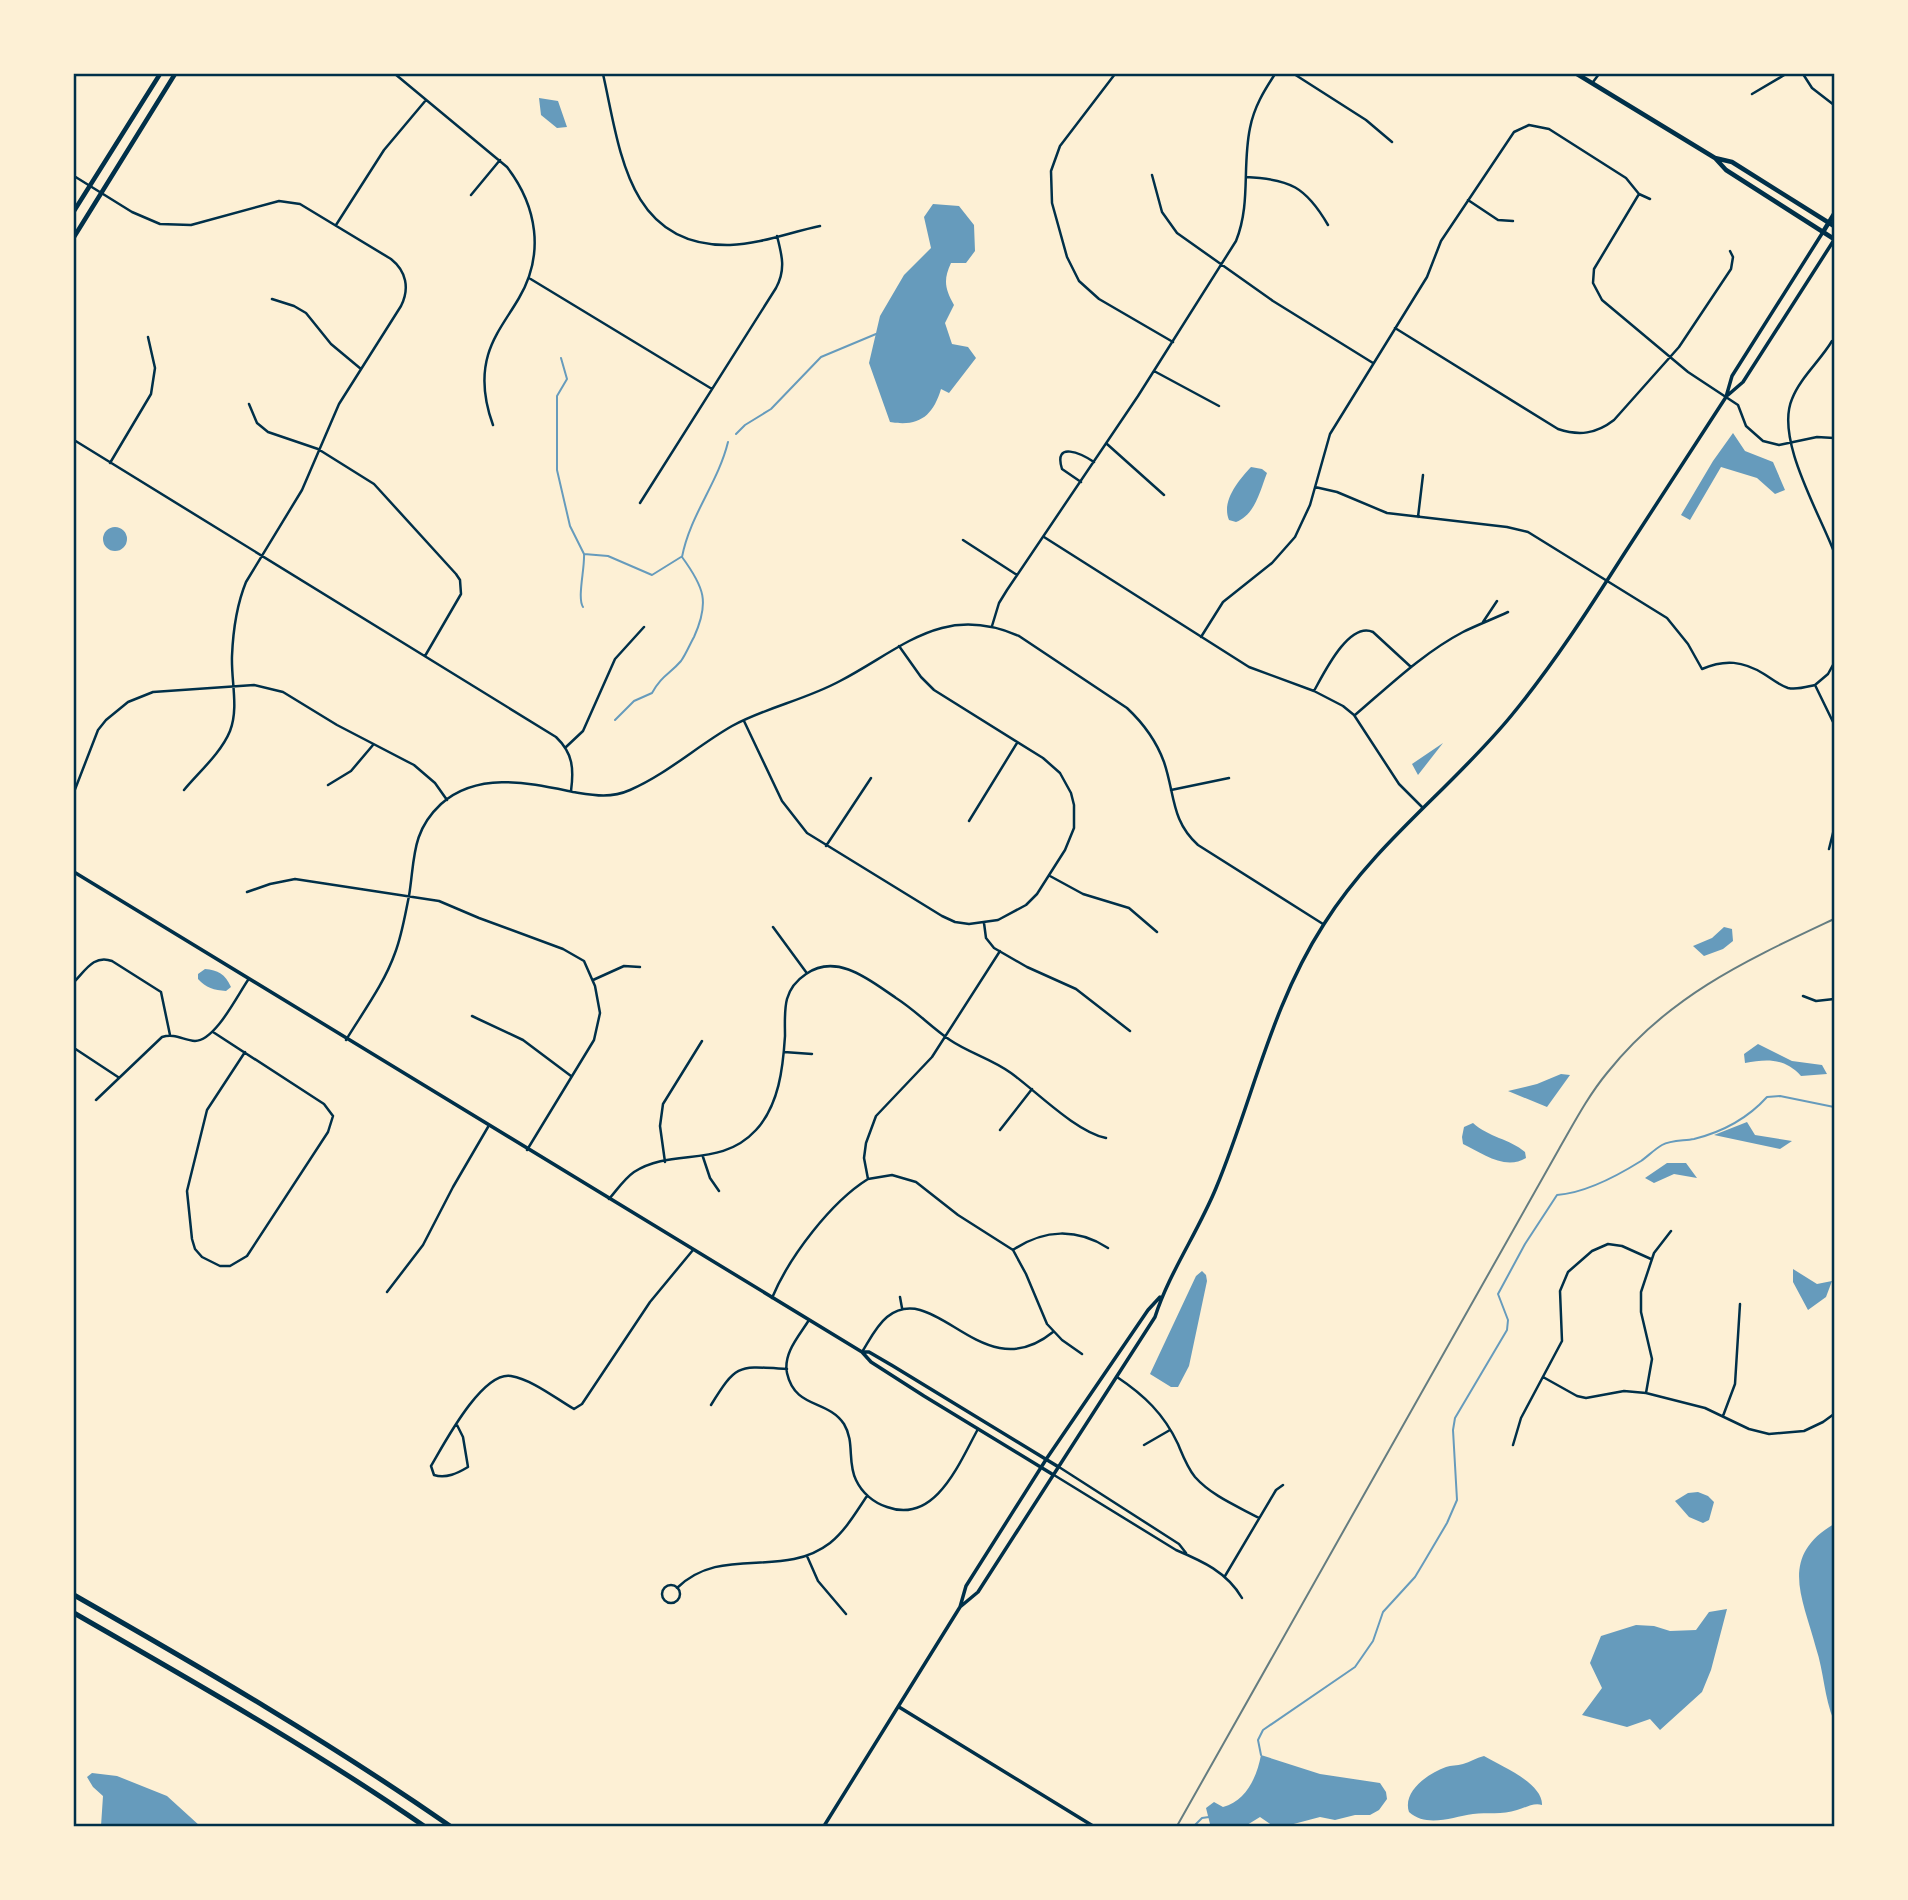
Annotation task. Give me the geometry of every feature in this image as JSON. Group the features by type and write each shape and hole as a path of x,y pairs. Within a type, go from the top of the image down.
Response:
{"highway":[{"path":"74,1595 281,1717 450,1826"},
{"path":"74,1613 275,1729 424,1826"}],"main road":[{"path":"74,211 160,74"},
{"path":"74,237 176,74"},
{"path":"1577,74 1715,158 1726,170 1835,240"},
{"path":"1715,158 1732,162 1832,224"},
{"path":"1823,232 1832,224 1835,214"}],"street":[{"path":"395,74 500,160 517,180 531,211 536,244 529,278 488,355 484,384 488,413 493,425"},
{"path":"603,74 627,177 639,199 656,218 683,236 733,245 820,226"},
{"path":"1115,74 1060,146 1051,171 1052,203 1067,257 1079,281 1099,299 1173,342"},
{"path":"992,626 999,603 1173,342 1241,229 1249,129 1257,103 1275,74"},
{"path":"1293,74 1366,120 1392,142"},
{"path":"1592,83 1599,74"},
{"path":"1752,94 1786,74"},
{"path":"1803,74 1812,88 1835,105"},
{"path":"336,225 384,150 427,100"},
{"path":"1201,637 1223,602 1285,551 1304,522 1330,434 1427,277 1441,241 1514,132 1529,125 1549,129 1626,178 1639,194 1650,199"},
{"path":"471,195 500,160"},
{"path":"1152,175 1158,200 1169,223 1187,241 1273,301 1373,363"},
{"path":"74,176 139,216 160,224 191,225 278,201 300,204 391,259 402,271 405,280 405,298 331,419 298,496 242,594 232,655 233,718 227,737 184,790"},
{"path":"1246,177 1277,179 1298,188 1316,204 1328,225"},
{"path":"1639,194 1594,269 1593,283 1602,300 1688,372 1738,405 1746,426 1756,436 1771,444 1817,437 1835,438"},
{"path":"1468,200 1498,220 1513,221"},
{"path":"1726,397 1732,376 1823,232"},
{"path":"640,503 780,281 783,265 777,236"},
{"path":"960,1607 978,1592 1155,1317 1162,1295 1189,1247 1216,1189 1283,999 1324,924 1355,880 1509,718 1566,644 1726,397 1743,382 1835,240"},
{"path":"1395,328 1558,429 1588,433 1607,426 1621,414 1691,331 1731,269 1733,257 1730,251"},
{"path":"529,278 712,390"},
{"path":"272,299 306,313 331,344 361,369"},
{"path":"110,463 151,394 155,368 148,337"},
{"path":"1834,341 1792,398 1786,421 1789,443 1835,552"},
{"path":"1154,371 1219,406"},
{"path":"249,404 257,423 268,432 318,449 374,484 460,580 461,594 425,656"},
{"path":"74,440 550,732 566,747 573,765 571,791"},
{"path":"1107,444 1164,495"},
{"path":"1081,482 1062,469 1062,456 1075,450 1094,462"},
{"path":"1418,517 1423,475"},
{"path":"1315,487 1336,492 1387,513 1517,528 1537,537 1667,618 1679,630 1702,669 1714,664 1736,662 1757,670 1786,687 1796,689 1815,685 1823,680 1835,663"},
{"path":"1044,537 1259,672 1330,698 1354,715 1399,784 1422,807"},
{"path":"963,540 1017,575"},
{"path":"1481,624 1497,601"},
{"path":"1354,715 1411,667 1463,632 1508,612"},
{"path":"346,1040 379,987 395,954 409,895 416,841 431,815 447,800 468,788 499,782 602,796 626,792 658,777 732,726 830,686 918,634 947,625 992,626 1019,636 1127,708 1139,719 1157,746 1183,831 1198,845 1324,924"},
{"path":"566,747 583,731 615,659 644,627"},
{"path":"1314,691 1334,656 1358,630 1365,628 1373,632 1411,667"},
{"path":"744,721 782,801 807,834 955,922 984,923 1013,914 1026,905 1050,876 1074,828 1074,805 1066,782 1051,765 934,690 898,645"},
{"path":"74,792 92,742 106,720 128,702 140,696 166,691 254,685 283,692 425,773 447,800"},
{"path":"1815,685 1835,724"},
{"path":"969,821 1017,743"},
{"path":"328,785 351,771 373,745"},
{"path":"826,846 871,778"},
{"path":"1171,790 1229,778"},
{"path":"1829,849 1835,829"},
{"path":"74,872 488,1127 862,1352 871,1362 978,1429 1176,1550 1186,1553 1224,1576 1242,1598"},
{"path":"1050,876 1083,894 1129,908 1157,932"},
{"path":"247,892 295,879 439,901 563,948 584,961 593,980 600,1013 598,1028 594,1040 527,1150"},
{"path":"984,923 989,944 1027,967 1076,989 1130,1031"},
{"path":"773,927 807,973"},
{"path":"868,1179 864,1158 866,1143 876,1116 932,1057 1000,951"},
{"path":"74,982 96,960 112,961 161,992 170,1035"},
{"path":"593,980 624,966 639,967"},
{"path":"609,1200 631,1174 653,1164 718,1154 744,1141 764,1120 777,1093 784,1052 788,998 797,981 807,973 824,966 834,966 860,974 907,1005 946,1037 994,1062 1086,1131 1106,1138"},
{"path":"96,1100 156,1041 170,1035 196,1041 209,1036 248,980"},
{"path":"1803,996 1816,1001 1835,999"},
{"path":"472,1016 523,1040 571,1076"},
{"path":"214,1032 245,1052 324,1104 333,1116 328,1132 247,1256 230,1266 220,1266 202,1257 195,1249 187,1191 207,1110 245,1052"},
{"path":"665,1162 660,1126 663,1104 702,1041"},
{"path":"74,1048 118,1078"},
{"path":"784,1052 812,1054"},
{"path":"1000,1130 1032,1089"},
{"path":"387,1292 423,1245 488,1127"},
{"path":"703,1157 710,1178 719,1191"},
{"path":"772,1298 813,1233 845,1196 868,1179 892,1175 916,1182 958,1215 1013,1250 1027,1273 1043,1317 1053,1332 1082,1354"},
{"path":"1646,1393 1652,1359 1640,1298 1651,1259 1661,1241 1671,1231"},
{"path":"1013,1250 1037,1237 1052,1233 1081,1235 1108,1248"},
{"path":"1513,1446 1521,1418 1562,1341 1560,1291 1572,1268 1596,1249 1608,1244 1622,1246 1651,1259"},
{"path":"457,1425 463,1437 468,1467 458,1473 440,1477 434,1475 431,1466 457,1425 477,1394 501,1376 512,1376 530,1384 574,1409 582,1405 650,1302 693,1250"},
{"path":"824,1826 960,1607 967,1586 1041,1467 1148,1310 1162,1295"},
{"path":"900,1297 903,1309"},
{"path":"1723,1416 1735,1384 1740,1304"},
{"path":"862,1352 884,1319 903,1309 923,1310 975,1340 998,1348 1033,1345 1053,1332"},
{"path":"809,1320 791,1349 787,1369 791,1383 799,1396 828,1410 843,1423 851,1441 855,1479 867,1496 884,1507 895,1510 916,1508 942,1492 978,1429"},
{"path":"862,1352 869,1352 1047,1458 1179,1544 1186,1553"},
{"path":"711,1405 727,1379 738,1370 751,1366 787,1369"},
{"path":"1117,1377 1157,1409 1195,1477 1217,1495 1259,1518"},
{"path":"1543,1377 1568,1393 1581,1397 1617,1391 1646,1393 1723,1416 1756,1432 1783,1435 1811,1429 1835,1414"},
{"path":"1144,1445 1170,1430"},
{"path":"1224,1576 1276,1490 1283,1485"},
{"path":"677,1588 695,1574 725,1564 780,1563 807,1556 841,1533 867,1496"},
{"path":"807,1556 818,1581 846,1614"},
{"path":"670,1585 677,1588 679,1596 676,1600 664,1600 662,1592 665,1588 670,1585"},
{"path":"899,1707 1093,1826"}],"water":[{"path":"539,98 558,101 567,127 557,128 541,115"},
{"path":"933,204 959,206 974,225 975,251 966,263 951,263 947,274 947,289 954,305 945,323 952,344 968,347 976,358 949,393 941,389 934,406 923,418 909,423 890,422 869,363 880,316 904,275 931,248 924,217"},
{"path":"1733,433 1745,451 1773,462 1785,490 1775,494 1757,478 1721,467 1690,520 1681,515 1713,461"},
{"path":"1251,467 1267,473 1259,495 1242,519 1236,522 1229,520 1229,498"},
{"path":"115,527 126,534 127,539 120,550 115,551 104,544 103,539 110,528"},
{"path":"1443,743 1418,775 1412,764"},
{"path":"1724,927 1732,929 1733,941 1723,949 1704,956 1693,946 1712,938"},
{"path":"205,969 221,974 231,987 226,991 204,985 198,979 198,974"},
{"path":"1758,1044 1792,1061 1822,1065 1827,1074 1801,1076 1789,1066 1775,1061 1745,1063 1744,1054"},
{"path":"1561,1074 1570,1075 1547,1107 1508,1091 1537,1084"},
{"path":"1747,1122 1755,1135 1792,1141 1780,1149 1714,1135"},
{"path":"1473,1123 1485,1132 1513,1144 1525,1152 1526,1158 1518,1162 1502,1162 1463,1144 1464,1127"},
{"path":"1667,1163 1686,1163 1697,1178 1674,1174 1654,1183 1645,1178"},
{"path":"1793,1269 1817,1284 1832,1281 1826,1297 1808,1310 1793,1282"},
{"path":"1202,1271 1207,1281 1189,1366 1178,1387 1171,1387 1150,1374 1196,1276"},
{"path":"1698,1492 1714,1502 1709,1520 1703,1523 1689,1517 1675,1501 1688,1493"},
{"path":"1834,1524 1834,1721 1799,1580 1800,1565 1806,1550"},
{"path":"1727,1609 1711,1670 1702,1692 1660,1730 1650,1719 1627,1727 1582,1715 1602,1688 1590,1663 1601,1636 1636,1625 1654,1626 1670,1631 1696,1630 1709,1612"},
{"path":"1261,1755 1320,1774 1380,1783 1387,1799 1379,1810 1370,1815 1355,1815 1335,1820 1320,1817 1286,1826 1273,1826 1260,1817 1247,1825 1210,1824 1206,1808 1214,1802 1223,1807 1244,1794 1257,1772"},
{"path":"1484,1756 1529,1782 1536,1789 1542,1805 1440,1820 1416,1817 1409,1812 1409,1797 1425,1778 1446,1767"},
{"path":"92,1773 117,1776 167,1796 200,1826 101,1826 103,1796 87,1777"}],"waterway":[{"path":"736,434 771,409 821,357 876,334"},
{"path":"561,358 567,379 557,396 557,470 570,526 584,554 608,556 652,575 681,557"},
{"path":"615,720 634,701 652,693 681,661 699,625 703,604 700,586 682,557 691,527 718,471 728,442"},
{"path":"583,607 581,597 584,554"},
{"path":"1261,1755 1258,1740 1263,1730 1355,1667 1373,1641 1383,1612 1415,1577 1447,1523 1457,1500 1453,1430 1455,1418 1507,1330 1508,1320 1498,1294 1525,1244 1557,1195 1579,1191 1611,1178 1666,1143 1694,1139 1724,1128 1743,1118 1767,1097 1780,1096 1834,1107"},
{"path":"1194,1826 1202,1818 1209,1817"}],"railway":[{"path":"1177,1826 1559,1149 1600,1082 1631,1046 1683,1001 1740,965 1834,919"}]}
